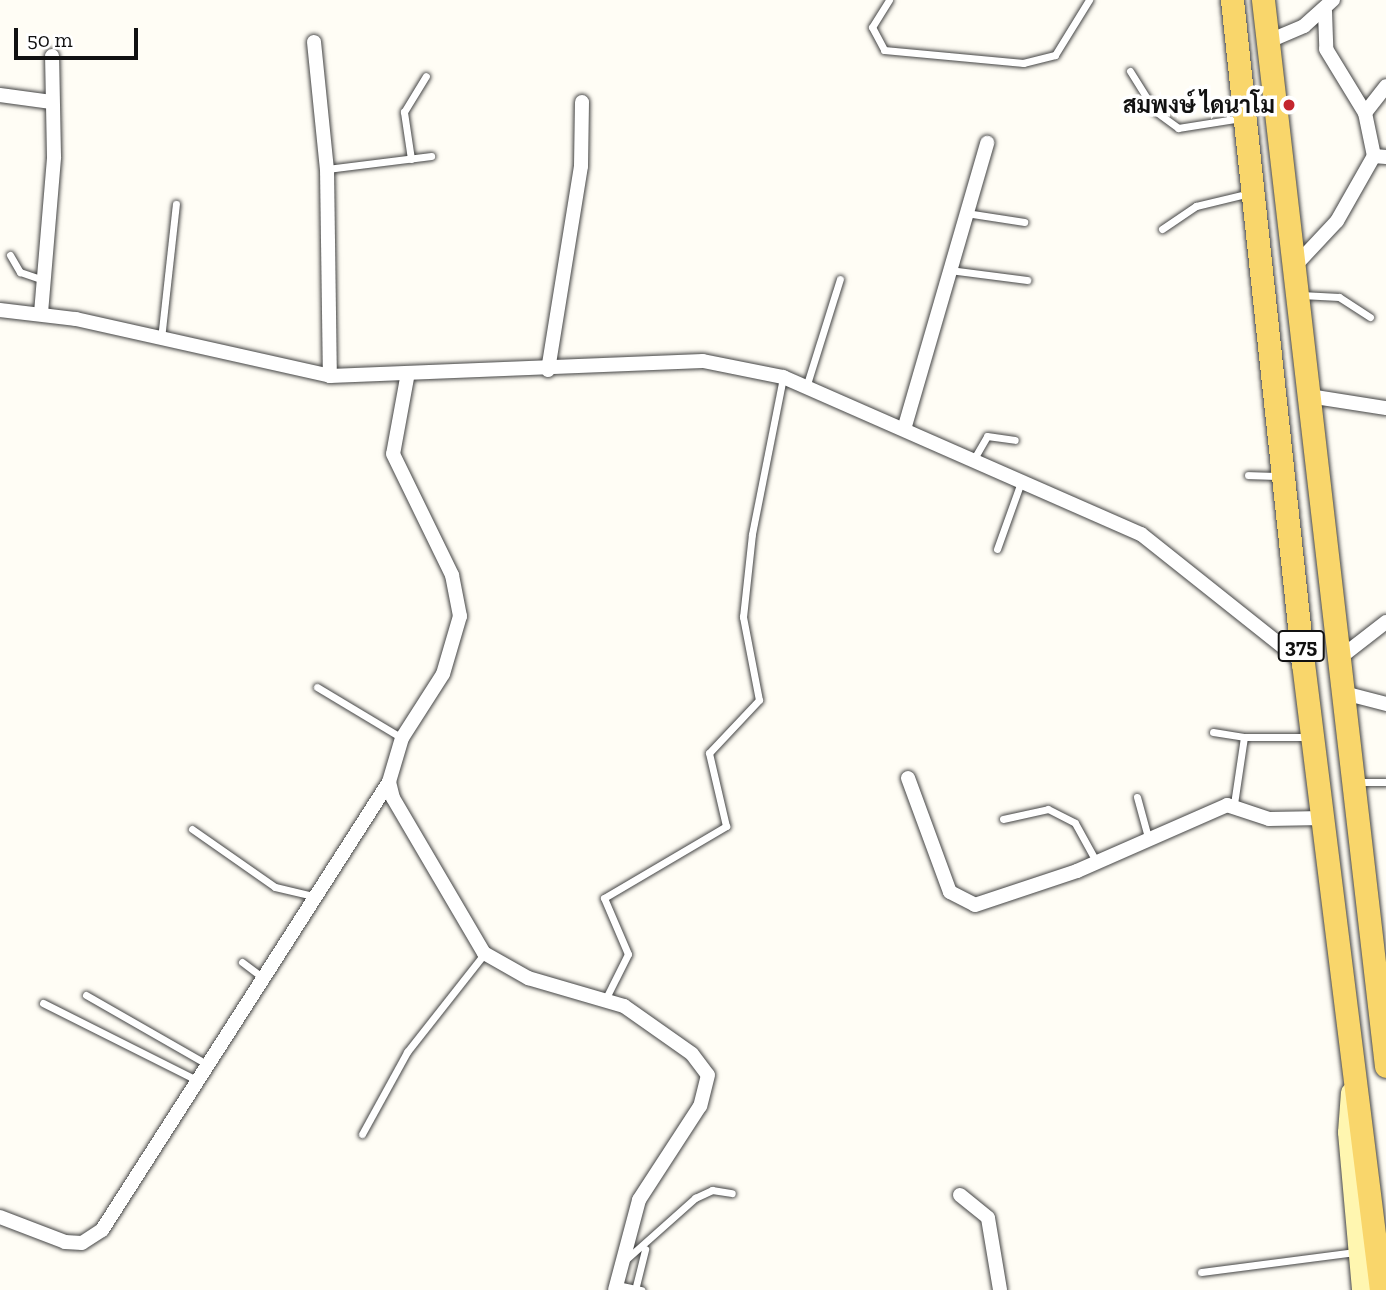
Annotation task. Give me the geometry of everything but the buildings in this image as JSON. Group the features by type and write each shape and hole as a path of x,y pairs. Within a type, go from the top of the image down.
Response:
{"main road":[{"name":"375","path":"1231,0 1256,192 1303,663 1381,1290"},
{"name":"375","path":"1263,0 1340,692 1383,1007 1386,1066"},
{"path":"1329,861 1362,855"},
{"name":"375","path":"1353,1049 1347,1132 1361,1290"}],"street":[{"path":"1269,41 1329,5"},
{"path":"1293,268 1337,221 1380,156 1365,113 1325,48 1329,5"},
{"path":"314,42 327,169 330,376"},
{"path":"41,313 52,57"},
{"path":"1365,113 1386,86"},
{"path":"0,95 52,102"},
{"path":"548,370 581,166 582,102"},
{"path":"905,426 987,143"},
{"path":"0,310 41,313 330,376 407,378 703,361 783,377 807,384 975,457 1152,541 1303,663"},
{"path":"0,1217 65,1242 82,1243 102,1230 263,978 318,898 389,782 402,738 443,674 460,616 452,575 393,454 407,378"},
{"path":"1309,396 1386,408"},
{"path":"1337,660 1386,622"},
{"path":"1340,692 1386,704"},
{"path":"908,778 957,900 975,905 1097,863 1234,804 1269,819 1323,818"},
{"path":"389,782 402,818 484,953 528,978 606,998 703,1062 709,1088 639,1200 619,1266 616,1287"},
{"path":"960,1195 988,1218 1000,1290"}],"lane":[{"path":"890,0 872,27 884,50 1023,63 1055,55 1089,0"},
{"path":"1130,71 1155,111 1178,128 1246,117"},
{"path":"411,159 404,112 426,76"},
{"path":"327,169 431,156"},
{"path":"1162,229 1196,206 1256,192"},
{"path":"160,340 176,204"},
{"path":"966,213 1024,222"},
{"path":"10,255 20,272 44,280"},
{"path":"950,270 1027,280"},
{"path":"807,384 840,279"},
{"path":"1296,295 1339,297 1370,317"},
{"path":"606,998 628,954 604,898 726,826 709,753 759,699 743,617 754,521 783,377"},
{"path":"975,457 987,436 1015,440"},
{"path":"1248,475 1285,476"},
{"path":"997,549 1023,479"},
{"path":"317,687 402,738"},
{"path":"1213,732 1244,737 1312,737"},
{"path":"1234,804 1244,737"},
{"path":"1353,782 1386,782"},
{"path":"1137,797 1150,841"},
{"path":"1003,820 1048,809 1075,823 1097,863"},
{"path":"192,829 275,887 318,898"},
{"path":"362,1134 407,1052 484,953"},
{"path":"242,962 263,978"},
{"path":"86,995 208,1065"},
{"path":"43,1003 198,1080"},
{"path":"619,1266 645,1249 705,1192 732,1193"},
{"path":"616,1287 639,1288 645,1249"},
{"path":"1201,1272 1357,1252"}],"place":[{"name":"สมพงษ์ ไดนาโม","path":"1289,105"}]}
